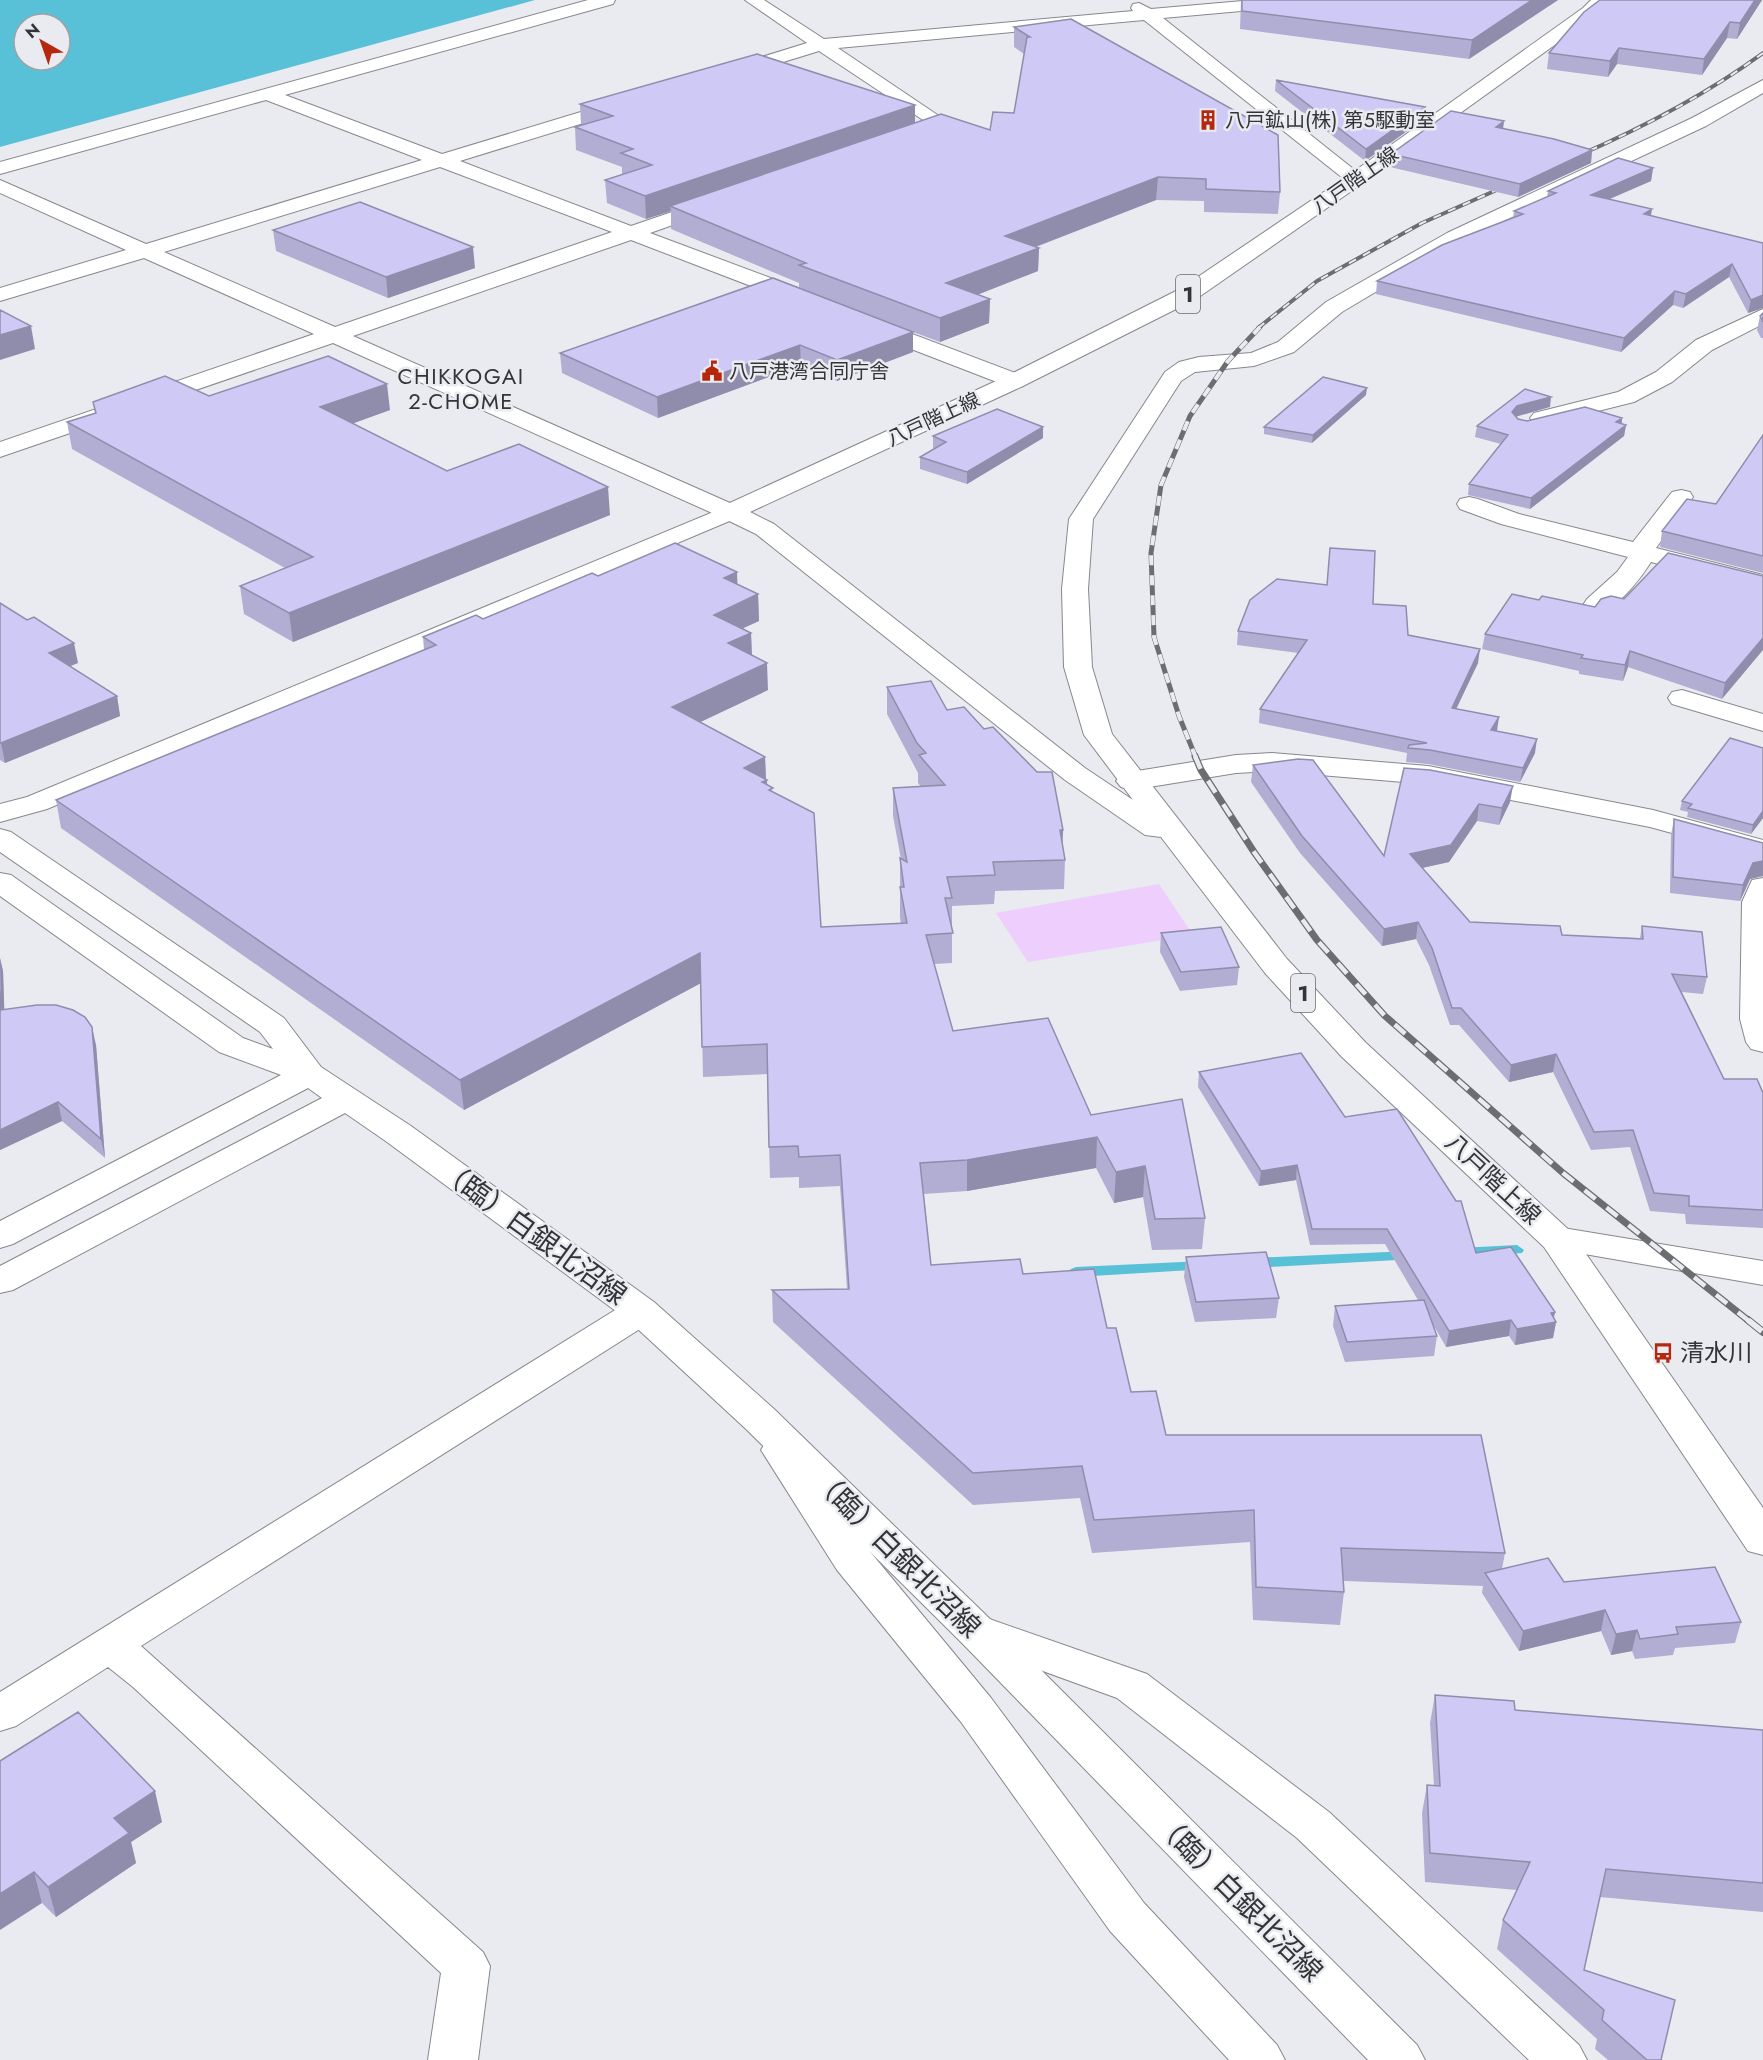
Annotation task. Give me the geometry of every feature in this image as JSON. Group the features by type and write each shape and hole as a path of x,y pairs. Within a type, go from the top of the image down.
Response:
{"street":[{"path":"0,168 607,0"},
{"path":"753,0 936,120 934,129 889,144"},
{"path":"1128,0 1356,179"},
{"path":"711,78 823,44 1310,0"},
{"name":"八戸階上線","path":"730,512 1015,381 1188,294 1356,179 1589,12 1600,0"},
{"name":"八戸階上線","path":"1763,85 1699,122 1454,237 1334,307 1286,347 1254,359 1193,365 1173,377 1082,519 1075,589 1078,667 1098,735 1131,781 1276,966 1354,1050 1557,1239 1763,1540"},
{"path":"266,94 817,304"},
{"path":"0,296 644,99"},
{"path":"0,186 730,512"},
{"path":"0,450 732,197"},
{"path":"1525,423 1626,397 1664,377 1704,345 1763,315"},
{"path":"850,317 1015,381"},
{"path":"1596,605 1631,572 1644,553 1644,544 1681,497"},
{"path":"1469,504 1510,519 1763,583"},
{"path":"0,813 38,803 730,512"},
{"name":"八戸階上線","path":"730,512 765,529 1075,774 1186,849"},
{"path":"1682,698 1763,723"},
{"path":"1131,781 1236,764 1272,762 1428,775 1653,819 1763,849"},
{"path":"0,828 38,803"},
{"path":"0,838 272,1025 309,1074"},
{"path":"0,882 231,1045 309,1074"},
{"path":"1763,887 1757,902 1756,1008 1756,1019 1763,1042"},
{"path":"0,1236 309,1074"},
{"name":"（臨）白銀北沼線","path":"309,1074 399,1134 641,1311 760,1419 975,1629 1400,2060"},
{"path":"0,1281 346,1099"},
{"path":"1557,1239 1758,1273"},
{"path":"0,1714 641,1311"},
{"path":"760,1419 852,1559 976,1710 1127,1917 1260,2060"},
{"path":"975,1629 1132,1686 1313,1825 1562,2060"},
{"path":"109,1644 148,1675 466,1966 453,2060"}],"shaded area":[{"path":"1159,884 1193,935 1028,962 996,913"}],"water":[{"path":"0,0 535,0 0,147"}],"building":[{"path":"1242,0 1532,0 1472,40 1242,11"},
{"path":"1600,0 1755,0 1740,23 1730,22 1704,59 1619,48 1610,61 1549,53 1584,12"},
{"path":"1071,19 1278,135 1280,192 1206,189 1206,179 1158,177 1005,236 1039,248 946,283 990,299 940,318 799,265 806,263 670,206 941,114 990,130 993,112 1014,113 1027,37 1030,37 1014,27"},
{"path":"757,54 915,105 645,196 605,180 652,165 621,153 633,149 575,127 613,116 580,104"},
{"path":"1276,80 1425,107 1366,149"},
{"path":"1451,111 1504,121 1496,127 1554,139 1592,150 1520,184 1391,154"},
{"path":"1618,158 1653,168 1591,195 1652,209 1644,214 1763,243 1763,295 1751,300 1732,264 1686,294 1675,291 1624,338 1377,281 1442,245 1523,214 1514,211 1556,193 1548,191"},
{"path":"360,202 473,247 386,277 273,230"},
{"path":"773,278 913,332 837,360 800,345 657,397 560,353"},
{"path":"0,310 31,326 0,335"},
{"path":"328,356 387,384 320,407 447,471 519,444 608,487 289,613 240,586 313,557 67,422 96,413 93,402 165,376 209,396"},
{"path":"1323,377 1367,388 1313,435 1264,427"},
{"path":"1525,389 1551,397 1517,406 1512,412 1518,419 1527,421 1585,407 1622,418 1616,422 1626,425 1531,498 1469,484 1508,435 1477,426"},
{"path":"997,409 1043,427 967,472 920,457 946,442 933,436"},
{"path":"1763,435 1763,556 1662,531 1687,499 1716,504"},
{"path":"675,543 737,572 724,578 758,594 714,615 751,633 728,643 767,663 672,707 765,757 744,768 767,780 762,782 773,788 769,790 814,813 821,927 907,923 900,887 904,887 900,858 907,862 893,788 945,785 919,755 926,753 917,743 887,687 931,681 947,710 964,707 984,729 993,727 1037,772 1052,772 1063,830 1060,830 1065,860 993,862 995,875 947,877 952,898 945,898 953,933 926,935 953,1031 1048,1018 1091,1115 1182,1099 1205,1218 1155,1219 1145,1166 1116,1172 1097,1137 967,1160 920,1163 931,1265 1020,1259 1023,1274 1094,1269 1107,1328 1116,1328 1131,1392 1156,1391 1166,1435 1481,1435 1505,1553 1341,1548 1344,1592 1256,1587 1254,1510 1094,1520 1082,1466 973,1473 772,1290 849,1289 840,1155 799,1157 798,1146 769,1147 767,1044 702,1047 700,953 460,1080 56,800 436,645 423,637 476,615 483,619 592,573 598,576"},
{"path":"1330,548 1375,551 1373,604 1406,606 1408,635 1480,649 1452,708 1499,717 1491,730 1537,739 1523,768 1408,748 1409,745 1427,743 1260,709 1307,640 1238,631 1250,600 1277,579 1327,585"},
{"path":"1668,553 1763,576 1763,638 1725,683 1630,651 1625,665 1581,658 1583,655 1485,634 1512,594 1539,600 1542,596 1595,607 1601,599 1611,596 1624,599"},
{"path":"0,603 27,620 34,617 74,643 49,653 117,696 0,743"},
{"path":"1730,738 1763,748 1763,811 1753,825 1688,808 1692,804 1682,801"},
{"path":"1298,759 1313,760 1384,856 1404,768 1430,770 1513,786 1502,808 1479,804 1451,845 1410,854 1470,922 1560,926 1562,935 1643,939 1642,926 1702,932 1707,977 1672,974 1724,1079 1757,1079 1763,1093 1763,1210 1689,1206 1689,1196 1654,1193 1633,1130 1594,1132 1556,1054 1511,1065 1461,1008 1452,1008 1432,948 1418,922 1384,929 1302,836 1253,765"},
{"path":"1674,819 1763,843 1763,861 1753,863 1743,885 1673,877"},
{"path":"1221,927 1239,967 1181,972 1161,933"},
{"path":"0,990 1,1010 56,1005 73,1010 85,1017 92,1027 101,1139 58,1102 0,1130"},
{"path":"1301,1053 1345,1117 1397,1109 1456,1201 1461,1201 1476,1253 1511,1247 1555,1312 1551,1313 1556,1322 1517,1329 1511,1320 1449,1331 1387,1229 1312,1229 1297,1165 1261,1171 1199,1072"},
{"path":"1266,1252 1279,1298 1196,1302 1186,1257"},
{"path":"1424,1300 1437,1336 1347,1342 1335,1306"},
{"path":"1548,1558 1564,1582 1715,1567 1741,1622 1676,1627 1678,1634 1640,1639 1637,1630 1616,1634 1605,1610 1523,1631 1485,1573"},
{"path":"1435,1695 1514,1701 1515,1710 1763,1730 1763,1883 1606,1869 1584,1970 1675,2000 1661,2060 1647,2060 1602,2020 1604,2010 1503,1920 1530,1862 1430,1853 1427,1785 1440,1786"},
{"path":"78,1712 155,1791 114,1818 129,1833 48,1887 34,1872 0,1894 0,1761"}],"waterway":[{"path":"1459,1253 1517,1250"},
{"path":"1250,1263 1410,1256"},
{"path":"1076,1272 1203,1266"}],"railway":[{"path":"1575,157 1672,110 1741,69 1763,53"},
{"path":"1258,328 1317,281 1422,223 1508,185"},
{"path":"1196,758 1179,716 1154,637 1151,553 1161,485 1190,416 1228,361 1260,327"},
{"path":"1195,756 1201,770 1254,852 1317,940 1385,1016 1563,1173 1749,1321"},
{"path":"1748,1320 1763,1332"}],"place":[{"name":"八戸鉱山(株) 第５駆動室","path":"1208,120"},
{"name":"八戸港湾合同庁舎","path":"712,371"},
{"name":"清水川","path":"1663,1353"}],"district":[{"name":"CHIKKOGAI 2-CHOME","path":"461,388"}]}
